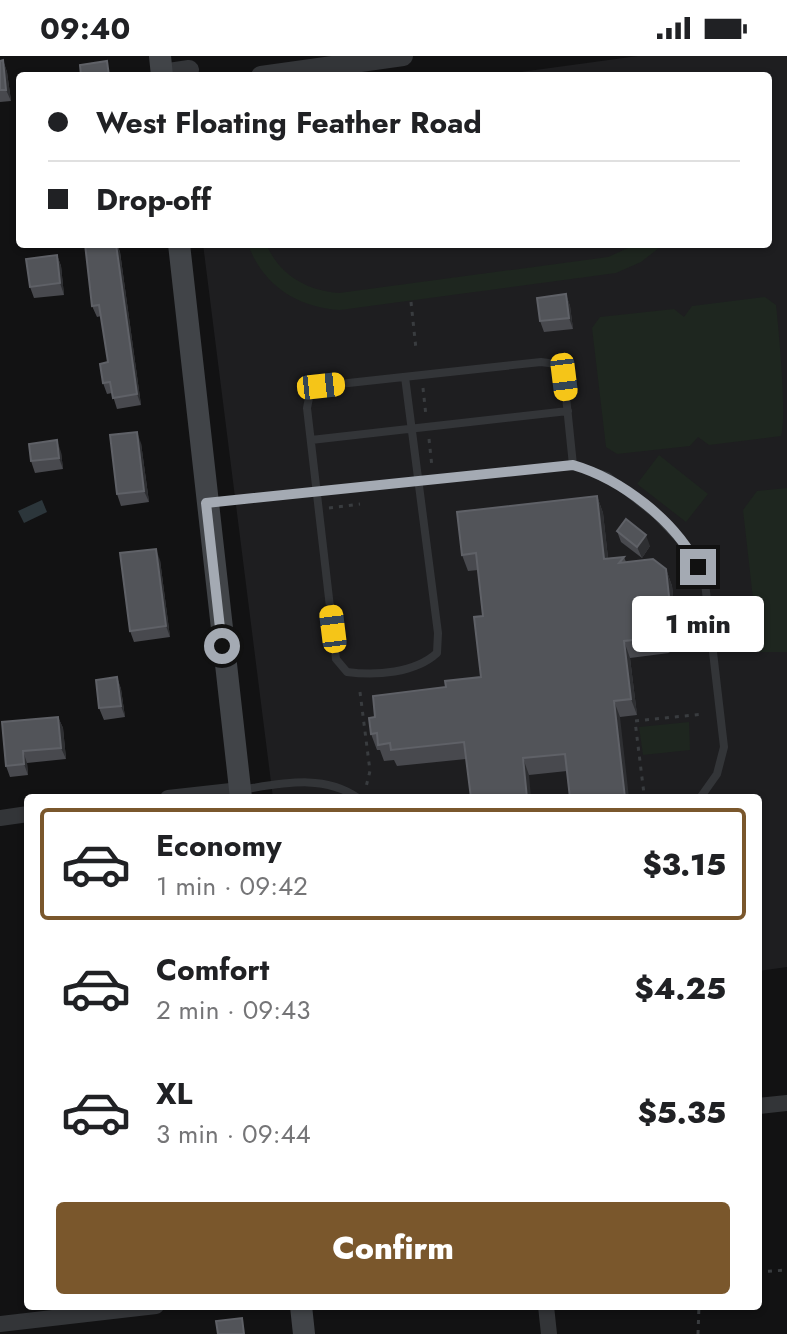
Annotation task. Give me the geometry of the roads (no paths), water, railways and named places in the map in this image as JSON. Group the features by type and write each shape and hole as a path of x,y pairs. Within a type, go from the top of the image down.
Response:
{"main road":[{"path":"179,248 240,794"},
{"path":"301,1310 304,1334"}],"street":[{"path":"289,72 403,56"},
{"path":"161,69 192,67"},
{"path":"0,818 24,815"},
{"path":"762,1106 787,1103"},
{"path":"0,1324 121,1310"},
{"path":"546,1310 549,1334"}],"lane":[{"path":"405,377 438,633 437,653 424,665 365,674 347,672 336,659 307,408 310,393 321,386 541,362 556,364 564,377 573,465"},
{"path":"311,440 568,411"},
{"path":"206,503 573,465 607,476 656,515 690,551 705,583 724,747 717,774 703,794"},
{"path":"240,794 308,780 360,794"}]}
